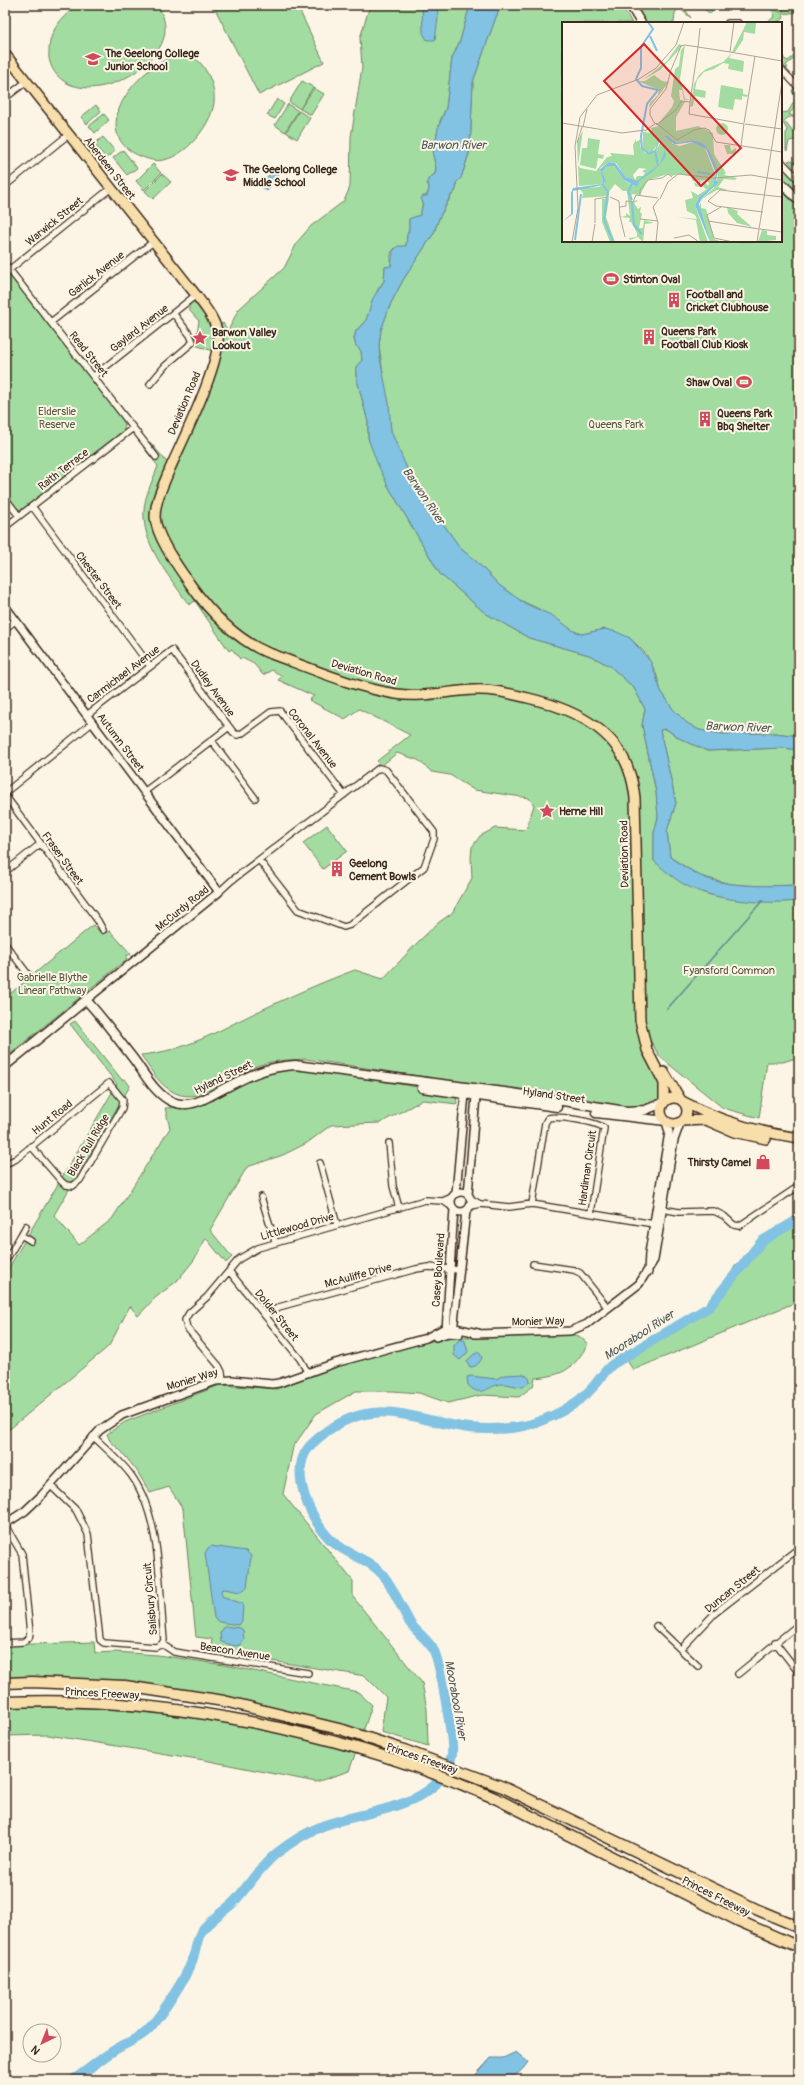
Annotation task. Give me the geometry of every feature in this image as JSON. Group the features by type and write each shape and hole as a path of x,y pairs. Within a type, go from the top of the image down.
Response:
{"highway":[{"name":"Princes Freeway","path":"5,1683 32,1682 126,1686 224,1701 343,1730 411,1752 503,1787 758,1910 799,1927"},
{"name":"Princes Freeway","path":"5,1702 114,1703 208,1714 339,1743 396,1761 472,1788 739,1921 799,1947"}],"main road":[{"path":"630,5 640,22"},
{"name":"Aberdeen Street","path":"5,54 196,295"},
{"path":"782,184 799,200"},
{"name":"Deviation Road","path":"196,295 214,324 218,334 216,352 211,372 160,492 155,518 164,541 182,572 205,603 251,645 266,652 364,686 396,694 425,695 474,690 496,691 560,707 588,721 602,731 624,760 630,773 635,798 640,1020 649,1055 664,1083 663,1102"},
{"name":"McCurdy Road","path":"5,1066 86,1000"},
{"name":"Hyland Street","path":"86,1000 105,1022 152,1084 172,1102 188,1104 197,1102 244,1077 283,1065 320,1067 368,1076 406,1080 471,1093 512,1093 634,1112 651,1109 663,1102"},
{"name":"Deviation Road","path":"644,1036 681,1100"},
{"name":"Hyland Street","path":"368,1076 396,1084 471,1093 666,1121"},
{"path":"759,1135 681,1100 673,1098 663,1102 661,1113 666,1121 673,1124 682,1121 706,1120 734,1132 759,1135 784,1138 799,1138"},
{"path":"681,1100 687,1110 682,1121"},
{"path":"784,1138 799,1142"}],"street":[{"path":"782,70 799,88"},
{"path":"5,98 26,82"},
{"path":"5,186 68,135"},
{"path":"782,162 799,180"},
{"name":"Warwick Street","path":"9,270 111,188"},
{"name":"Garlick Avenue","path":"51,322 153,242"},
{"name":"Read Street","path":"5,264 156,457"},
{"name":"Gaylard Avenue","path":"94,376 196,295"},
{"path":"150,384 165,366 193,342 190,335 173,314"},
{"name":"Raith Terrace","path":"5,527 134,428"},
{"path":"5,498 19,516"},
{"name":"Chester Street","path":"32,506 150,666"},
{"name":"Autumn Street","path":"5,606 219,892"},
{"path":"5,629 16,620"},
{"name":"Carmichael Avenue","path":"86,715 172,650"},
{"name":"Dudley Avenue","path":"172,650 229,727 237,735 241,734"},
{"name":"Coronal Avenue","path":"241,734 271,712 280,712 344,795"},
{"path":"6,799 9,794 6,790 92,722"},
{"path":"144,792 229,727"},
{"path":"212,741 255,798"},
{"name":"McCurdy Road","path":"86,1000 259,860 375,770 380,768 385,769 434,832 434,839 424,867 350,925 344,927 298,910 259,860"},
{"name":"Fraser Street","path":"6,799 98,921 103,930"},
{"path":"5,872 40,844"},
{"path":"5,944 30,977"},
{"name":"Hunt Road","path":"6,1164 31,1146 109,1083"},
{"name":"Black Bull Ridge","path":"31,1146 62,1182 69,1186 77,1184 122,1108 124,1100 109,1083"},
{"path":"454,1195 471,1093"},
{"name":"Casey Boulevard","path":"450,1330 469,1203 471,1093"},
{"name":"Hardiman Circuit","path":"532,1204 545,1121 551,1117 597,1124 604,1128 591,1213"},
{"name":"Monier Way","path":"5,1524 25,1511 51,1486 93,1436 122,1415 223,1380 272,1384 335,1363 426,1338 435,1338 450,1330 478,1333 570,1331 587,1324 636,1287 648,1272 657,1224 669,1132 666,1121"},
{"name":"Monier Way","path":"659,1208 674,1140 682,1121"},
{"path":"389,1143 393,1186 399,1208"},
{"path":"320,1163 337,1225"},
{"path":"659,1208 679,1212 714,1211 722,1214 737,1226 742,1225 799,1186"},
{"path":"454,1195 460,1192 469,1203 509,1207 532,1204 657,1224"},
{"name":"Casey Boulevard","path":"450,1330 450,1269 454,1195"},
{"name":"Littlewood Drive","path":"223,1380 222,1372 219,1366 187,1328 185,1320 189,1313 207,1297 229,1271 247,1254 275,1241 425,1200 443,1201 454,1195"},
{"path":"261,1197 275,1241"},
{"path":"443,1201 460,1212 469,1203"},
{"path":"5,1262 26,1226"},
{"path":"21,1235 31,1241"},
{"path":"533,1264 574,1270 580,1273 608,1308"},
{"name":"McAuliffe Drive","path":"265,1316 279,1307 416,1269 429,1267 459,1270"},
{"name":"Dolder Street","path":"229,1271 300,1359 308,1373"},
{"name":"Salisbury Circuit","path":"51,1486 76,1510 88,1534 100,1640 104,1643 156,1647 162,1644 164,1640 155,1541 147,1505 128,1472 93,1436"},
{"path":"5,1524 22,1554 30,1633 29,1638 23,1642 5,1642"},
{"name":"Duncan Street","path":"681,1649 715,1613 799,1548"},
{"path":"738,1674 775,1642 799,1624"},
{"path":"656,1626 698,1666"},
{"path":"775,1642 799,1673"},
{"name":"Beacon Avenue","path":"162,1644 174,1652 308,1673"}],"green space":[{"path":"78,5 158,5 163,16 165,28 164,37 158,50 147,63 117,82 100,87 83,88 68,84 56,74 51,66 49,60 50,44 51,37 62,19"},
{"path":"213,5 297,5 324,62 259,95"},
{"name":"Fyansford Common","path":"370,5 470,5 460,41 452,58 446,108 440,121 433,155 436,168 435,174 429,178 427,183 429,190 423,201 420,215 409,219 409,230 406,246 395,248 391,253 391,266 385,267 384,281 378,289 366,320 356,331 354,339 356,346 361,351 362,360 356,367 356,376 368,422 368,438 388,486 440,574 485,613 529,638 589,655 610,666 634,688 645,709 642,725 656,792 658,817 654,833 654,861 684,883 704,893 730,899 775,902 799,901 799,1057 783,1062 767,1062 759,1118 723,1108 660,1057 650,1040 644,1036 662,1078 664,1102 651,1106 617,1106 306,1059 280,1061 260,1065 202,1094 191,1096 180,1095 165,1087 161,1083 141,1055 173,1049 201,1039 293,995 355,970 383,979 417,943 438,923 452,913 472,878 472,847 480,836 495,828 526,830 534,805 529,798 474,790 450,775 432,772 418,760 397,753 381,766 377,761 410,735 359,709 345,719 309,700 314,696 278,680 282,676 272,670 263,675 254,664 242,658 240,659 232,649 229,651 195,601 189,605 163,568 149,541 145,527 144,513 146,498 158,466 143,447 150,442 170,466 216,352 195,345 199,321 189,310 189,306 192,302 200,301 216,328 223,323 228,331 238,310 284,268 298,241 311,226 344,201 350,187 351,137 362,67 360,38"},
{"name":"Queens Park","path":"502,5 617,5 625,11 631,22 562,22 562,242 782,242 782,191 799,208 799,736 775,733 723,734 699,730 687,723 673,709 661,691 656,673 646,654 630,638 605,629 582,634 574,631 539,609 516,598 499,585 476,561 461,549 417,487 401,457 391,431 379,345 381,330 391,303 403,280 434,233 439,218 455,191 456,183 461,178 470,151 473,82 496,17"},
{"path":"633,5 679,5 684,8 691,18 679,8 675,13 674,22 643,22"},
{"path":"700,5 713,5 716,7 710,14"},
{"path":"775,5 787,10 791,6 799,5 799,12 782,14 784,17 783,19 776,22 768,22 775,16 770,6 779,12 784,11"},
{"path":"799,52 799,55 786,65 788,68 785,69 782,63 783,54 784,59 788,61"},
{"path":"180,54 196,59 208,75 214,95 212,113 200,133 183,151 173,157 162,160 152,160 130,151 119,138 116,122 121,105 131,89 145,74 162,62"},
{"path":"302,81 313,87 300,109 289,102"},
{"path":"314,88 324,94 311,115 300,109"},
{"path":"793,89 798,92 799,96 798,102 789,114 795,117 789,117 784,121 794,133 799,123 799,145 794,140 789,141 787,151 786,133 788,131 782,122 782,113 788,112 797,97 792,92"},
{"path":"277,99 284,104 275,119 267,115"},
{"path":"288,104 298,111 285,132 275,125"},
{"path":"96,105 101,111 87,124 81,117"},
{"path":"299,111 310,118 297,139 286,132"},
{"path":"104,114 109,120 95,133 89,126"},
{"path":"103,137 115,151 106,158 94,144"},
{"path":"799,145 798,172 788,161 791,160 796,164"},
{"path":"123,150 137,168 127,175 113,158"},
{"path":"153,164 161,173 144,190 136,181"},
{"path":"782,165 799,184 799,195 782,178"},
{"path":"162,174 171,182 153,199 145,191"},
{"name":"Elderslie Reserve","path":"5,269 125,422 124,430 21,510 15,508 5,495"},
{"path":"666,729 679,738 707,751 783,748 799,750 799,885 758,886 731,884 700,876 670,857 667,831 676,803 660,730"},
{"path":"327,825 347,851 323,869 303,843"},
{"name":"Gabrielle Blythe Linear Pathway","path":"93,925 102,934 110,931 131,954 126,956 127,959 5,1058 5,998"},
{"path":"75,1021 122,1080 125,1079 130,1086 54,1215 79,1245 112,1219 170,1128 165,1108 193,1107 205,1104 257,1074 297,1068 456,1093 457,1104 423,1100 380,1123 331,1125 307,1143 283,1155 247,1167 210,1230 232,1257 226,1263 206,1238 194,1260 177,1281 155,1298 138,1316 130,1306 109,1346 5,1433 5,1274 117,1084 70,1024"},
{"path":"799,1223 799,1301 633,1370 625,1357 709,1307 718,1297 735,1266 779,1233"},
{"path":"454,1335 464,1337 574,1335 579,1336 588,1344 573,1365 561,1373 535,1378 533,1386 519,1397 482,1395 448,1403 419,1393 356,1391 316,1414 293,1447 283,1494 353,1581 353,1597 422,1683 427,1709 428,1746 381,1732 386,1697 365,1676 210,1651 212,1639 196,1637 183,1509 169,1487 150,1493 137,1471 122,1452 110,1441 107,1434 125,1422 220,1385 276,1389 335,1367"},
{"path":"94,1642 95,1653 115,1652 158,1655 224,1665 358,1692 372,1705 363,1732 173,1691 5,1681 5,1645"},
{"path":"49,1707 138,1711 182,1716 270,1731 313,1740 356,1752 349,1771 316,1782 204,1760 48,1735 5,1736 5,1708"}],"water":[{"path":"422,5 437,5 438,18 435,40 427,40 423,33"},
{"name":"Barwon River","path":"470,5 502,5 496,17 473,82 470,150 461,178 456,183 456,190 451,195 439,218 434,233 403,280 391,303 381,330 379,345 380,358 389,403 391,431 408,471 417,487 461,549 476,561 499,585 524,603 553,616 574,631 582,634 605,629 617,632 630,638 651,662 661,691 673,709 687,723 699,730 723,734 775,733 799,736 799,750 783,748 707,751 679,738 666,729 660,730 676,803 667,831 670,857 699,875 721,882 748,885 799,885 799,901 760,902 734,900 708,894 696,890 679,881 654,861 654,833 658,817 656,792 642,725 645,709 634,688 610,666 589,655 529,638 485,613 440,574 388,486 377,463 368,438 368,422 356,376 356,367 362,360 361,351 356,346 354,339 356,331 366,320 373,298 384,281 385,267 391,266 393,251 398,246 406,246 409,230 409,219 420,215 423,203 421,198 423,196 427,196 429,186 427,183 429,178 435,174 436,168 433,155 438,128 446,108 452,58 460,41"},
{"path":"272,170 278,174 267,191 261,187"},
{"path":"460,1339 465,1341 468,1352 460,1360 454,1355 454,1345"},
{"path":"479,1352 482,1358 481,1360 476,1365 470,1367 467,1361"},
{"path":"524,1374 529,1378 530,1382 523,1387 503,1384 482,1391 477,1391 468,1385 467,1377 471,1376 496,1379 504,1375"},
{"path":"211,1546 246,1551 251,1556 247,1588 240,1592 224,1589 221,1590 222,1596 243,1604 242,1621 238,1625 219,1622 214,1618 205,1553"},
{"path":"225,1626 240,1628 243,1630 244,1640 241,1645 235,1646 221,1642 220,1633"},
{"path":"516,2052 528,2062 516,2075 504,2080 471,2080 491,2058 503,2058"}],"waterway":[{"path":"667,1009 763,900"},
{"name":"Moorabool River","path":"73,2080 108,2054 140,2036 149,2029 169,2002 185,1976 193,1958 201,1932 212,1920 233,1903 265,1864 277,1853 300,1837 325,1825 381,1810 419,1796 434,1786 446,1772 452,1754 452,1747 449,1719 437,1658 429,1643 410,1623 394,1592 383,1575 372,1565 338,1546 324,1533 317,1522 310,1510 302,1483 301,1470 303,1457 309,1447 327,1431 346,1420 363,1414 380,1412 397,1413 449,1425 490,1429 524,1426 552,1416 579,1400 593,1387 607,1369 613,1364 709,1307 762,1241 799,1219"}],"place":[{"name":"The Geelong College Junior School","path":"93,59"},
{"name":"The Geelong College Middle School","path":"231,175"},
{"name":"Stinton Oval","path":"611,279"},
{"name":"Football and Cricket Clubhouse","path":"674,300"},
{"name":"Queens Park Football Club Kiosk","path":"649,337"},
{"name":"Barwon Valley Lookout","path":"200,338"},
{"name":"Shaw Oval","path":"744,382"},
{"name":"Queens Park Bbq Shelter","path":"705,419"},
{"name":"Herne Hill","path":"547,811"},
{"name":"Geelong Cement Bowls","path":"337,869"},
{"name":"Thirsty Camel","path":"763,1162"}]}
